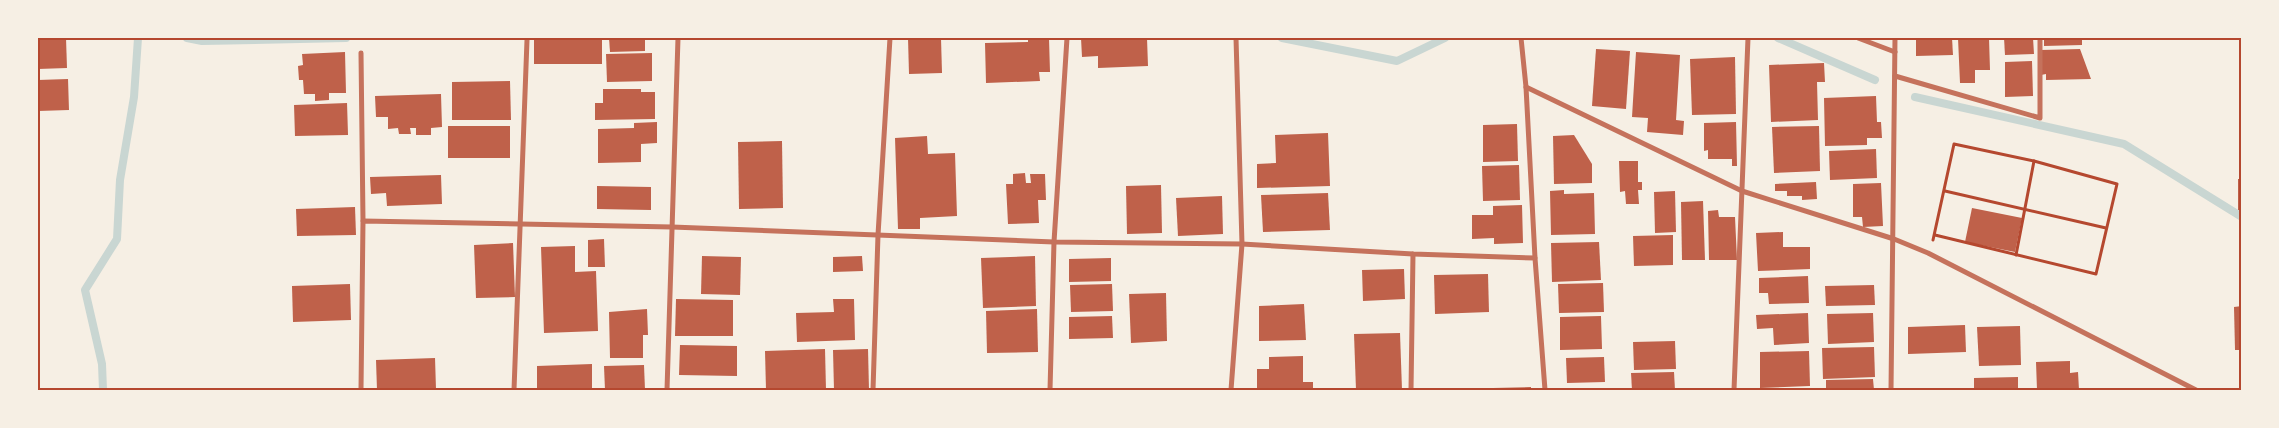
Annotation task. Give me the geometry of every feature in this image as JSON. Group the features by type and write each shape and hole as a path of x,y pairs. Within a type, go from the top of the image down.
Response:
{"street":[{"path":"667,390 678,38"},
{"path":"873,390 878,235 890,38"},
{"path":"1050,390 1054,242 1067,38"},
{"path":"1231,390 1242,244 1236,38"},
{"path":"1521,38 1526,87 1535,258 1545,390"},
{"path":"1734,390 1748,38"},
{"path":"1858,38 1896,52"},
{"path":"1891,390 1895,38"},
{"path":"1896,76 2040,118 2040,38"},
{"path":"514,390 527,40"},
{"path":"361,53 363,221 361,390"},
{"path":"1526,87 1742,191 1894,239 1936,258 2196,390"},
{"path":"363,221 672,227 1054,242 1242,244 1413,254 1535,258"},
{"path":"1412,390 1413,254"}],"path":[{"path":"1954,144 2034,161 2117,184 2096,274 1935,235 1944,191 1954,144"},
{"path":"2016,255 2034,161"},
{"path":"1944,191 2106,228"}],"building":[{"path":"38,38 66,38 67,68 38,69"},
{"path":"534,38 602,38 602,64 534,64"},
{"path":"609,38 645,38 645,51 610,52"},
{"path":"908,38 941,38 942,73 909,74"},
{"path":"1028,38 1049,38 1050,72 1039,72 1040,81 986,83 985,43 1028,42"},
{"path":"1081,38 1147,38 1148,66 1098,68 1098,56 1082,57"},
{"path":"1916,38 1952,38 1953,55 1916,56"},
{"path":"1958,38 1989,38 1990,70 1975,70 1975,83 1960,83"},
{"path":"2004,38 2033,38 2034,54 2005,55"},
{"path":"2044,38 2082,38 2082,45 2044,46"},
{"path":"1596,49 1630,51 1626,109 1592,106"},
{"path":"2080,49 2091,79 2046,80 2046,74 2041,75 2041,50"},
{"path":"345,52 346,93 329,93 329,100 315,101 315,94 304,94 303,80 299,80 298,66 303,65 302,54"},
{"path":"1636,52 1680,55 1676,120 1684,121 1683,135 1647,132 1648,118 1632,117"},
{"path":"652,53 652,81 607,82 606,54"},
{"path":"1735,57 1736,114 1692,115 1690,59"},
{"path":"2032,61 2033,96 2005,97 2005,62"},
{"path":"1824,63 1825,82 1817,82 1818,120 1771,122 1769,65"},
{"path":"68,79 69,110 38,111 38,80"},
{"path":"510,81 511,120 452,120 452,82"},
{"path":"603,89 641,89 641,92 655,92 655,119 595,120 595,103 603,103"},
{"path":"441,94 442,127 431,128 431,135 416,135 416,128 410,128 411,134 399,134 398,128 388,129 388,117 376,117 375,96"},
{"path":"1876,96 1877,122 1881,122 1882,138 1867,138 1867,145 1825,146 1824,98"},
{"path":"347,103 348,135 295,136 294,105"},
{"path":"657,122 657,143 641,144 641,162 598,163 598,129 634,128 634,123"},
{"path":"1736,122 1737,166 1732,166 1732,159 1708,159 1708,150 1704,151 1704,123"},
{"path":"1517,124 1518,161 1483,162 1483,125"},
{"path":"448,126 510,126 510,158 448,158"},
{"path":"1819,126 1820,171 1774,173 1772,127"},
{"path":"1328,133 1330,186 1257,188 1257,164 1276,163 1275,135"},
{"path":"1574,135 1592,164 1592,183 1554,184 1553,136"},
{"path":"927,136 928,154 955,153 957,216 920,218 920,229 898,229 895,138"},
{"path":"782,141 783,208 739,209 738,142"},
{"path":"1876,149 1877,178 1830,180 1829,151"},
{"path":"1619,161 1638,161 1638,182 1642,182 1642,190 1638,190 1639,204 1626,204 1625,191 1620,192"},
{"path":"1519,165 1520,200 1483,201 1482,166"},
{"path":"1025,173 1026,183 1031,183 1030,174 1045,174 1046,200 1038,200 1039,223 1008,224 1006,184 1013,184 1013,174"},
{"path":"441,175 442,204 387,206 386,193 371,194 370,177"},
{"path":"2238,179 2242,179 2242,210 2238,210"},
{"path":"1816,182 1817,199 1802,200 1802,196 1787,196 1787,191 1775,191 1775,184"},
{"path":"1881,183 1883,226 1863,227 1862,217 1853,217 1853,184"},
{"path":"1161,185 1162,233 1127,234 1126,186"},
{"path":"597,186 651,187 651,210 597,209"},
{"path":"1564,190 1564,194 1594,193 1595,234 1551,235 1550,191"},
{"path":"1675,191 1676,232 1655,233 1654,192"},
{"path":"1328,193 1330,230 1263,232 1261,195"},
{"path":"1222,196 1223,234 1178,236 1176,198"},
{"path":"1703,201 1705,260 1682,260 1681,202"},
{"path":"1522,205 1523,243 1494,244 1494,238 1472,239 1472,215 1493,215 1493,206"},
{"path":"355,207 356,235 297,236 296,209"},
{"path":"1972,208 2022,218 2015,252 1965,242"},
{"path":"1718,210 1719,217 1735,217 1737,260 1709,260 1708,211"},
{"path":"1783,232 1783,247 1810,247 1810,269 1758,271 1756,233"},
{"path":"1673,235 1673,265 1634,266 1633,236"},
{"path":"604,239 605,267 588,267 588,240"},
{"path":"1599,242 1601,280 1552,282 1551,243"},
{"path":"513,243 515,297 476,298 474,245"},
{"path":"575,246 575,272 596,271 598,331 544,333 541,247"},
{"path":"702,256 741,257 740,295 701,294"},
{"path":"862,256 863,271 833,272 833,257"},
{"path":"1035,256 1036,306 983,308 981,258"},
{"path":"1111,258 1111,281 1069,282 1069,259"},
{"path":"1404,269 1405,299 1363,301 1362,270"},
{"path":"1488,274 1489,312 1435,314 1434,275"},
{"path":"1808,276 1809,303 1769,304 1768,293 1759,293 1759,278"},
{"path":"1603,283 1604,312 1559,313 1558,284"},
{"path":"350,284 351,320 293,322 292,286"},
{"path":"1112,284 1113,311 1071,312 1070,285"},
{"path":"1874,285 1875,305 1826,306 1825,286"},
{"path":"1166,293 1167,341 1131,343 1129,294"},
{"path":"676,299 733,300 733,336 675,336"},
{"path":"833,299 854,299 855,340 797,342 796,313 834,312"},
{"path":"1304,304 1306,340 1259,341 1259,306"},
{"path":"2242,306 2242,350 2235,350 2234,307"},
{"path":"647,309 648,335 643,335 643,358 610,358 609,312"},
{"path":"1037,309 1038,352 987,353 986,311"},
{"path":"1808,313 1809,343 1774,345 1773,328 1757,329 1756,315"},
{"path":"1873,313 1874,342 1828,344 1827,314"},
{"path":"1112,316 1113,338 1069,339 1069,317"},
{"path":"1601,316 1602,349 1560,350 1560,317"},
{"path":"1965,325 1966,352 1908,354 1908,327"},
{"path":"2020,326 2021,365 1979,366 1977,327"},
{"path":"1400,333 1402,390 1356,390 1354,334"},
{"path":"1675,341 1676,369 1634,370 1633,342"},
{"path":"680,345 737,346 737,376 679,375"},
{"path":"1874,347 1875,377 1823,379 1822,348"},
{"path":"825,349 826,390 766,390 765,351"},
{"path":"868,349 869,390 834,390 833,350"},
{"path":"1809,351 1810,386 1760,388 1760,352"},
{"path":"1303,356 1303,382 1313,382 1313,390 1257,390 1257,369 1269,369 1269,357"},
{"path":"1604,357 1605,382 1567,383 1566,358"},
{"path":"435,358 436,390 377,390 376,360"},
{"path":"2070,361 2070,373 2078,372 2079,390 2037,390 2036,362"},
{"path":"592,364 592,390 537,390 537,366"},
{"path":"644,365 645,390 605,390 604,366"},
{"path":"1674,372 1675,390 1632,390 1631,373"},
{"path":"2018,377 2018,390 1974,390 1974,378"},
{"path":"1873,379 1874,390 1826,390 1826,380"},
{"path":"1531,387 1531,390 1493,390 1493,388"}],"waterway":[{"path":"103,390 102,364 85,290 117,239 120,180 134,97 138,38"},
{"path":"187,38 202,41 346,38"},
{"path":"1282,38 1397,61 1445,38"},
{"path":"1778,38 1875,80"},
{"path":"1915,97 2124,144 2242,217"}]}
